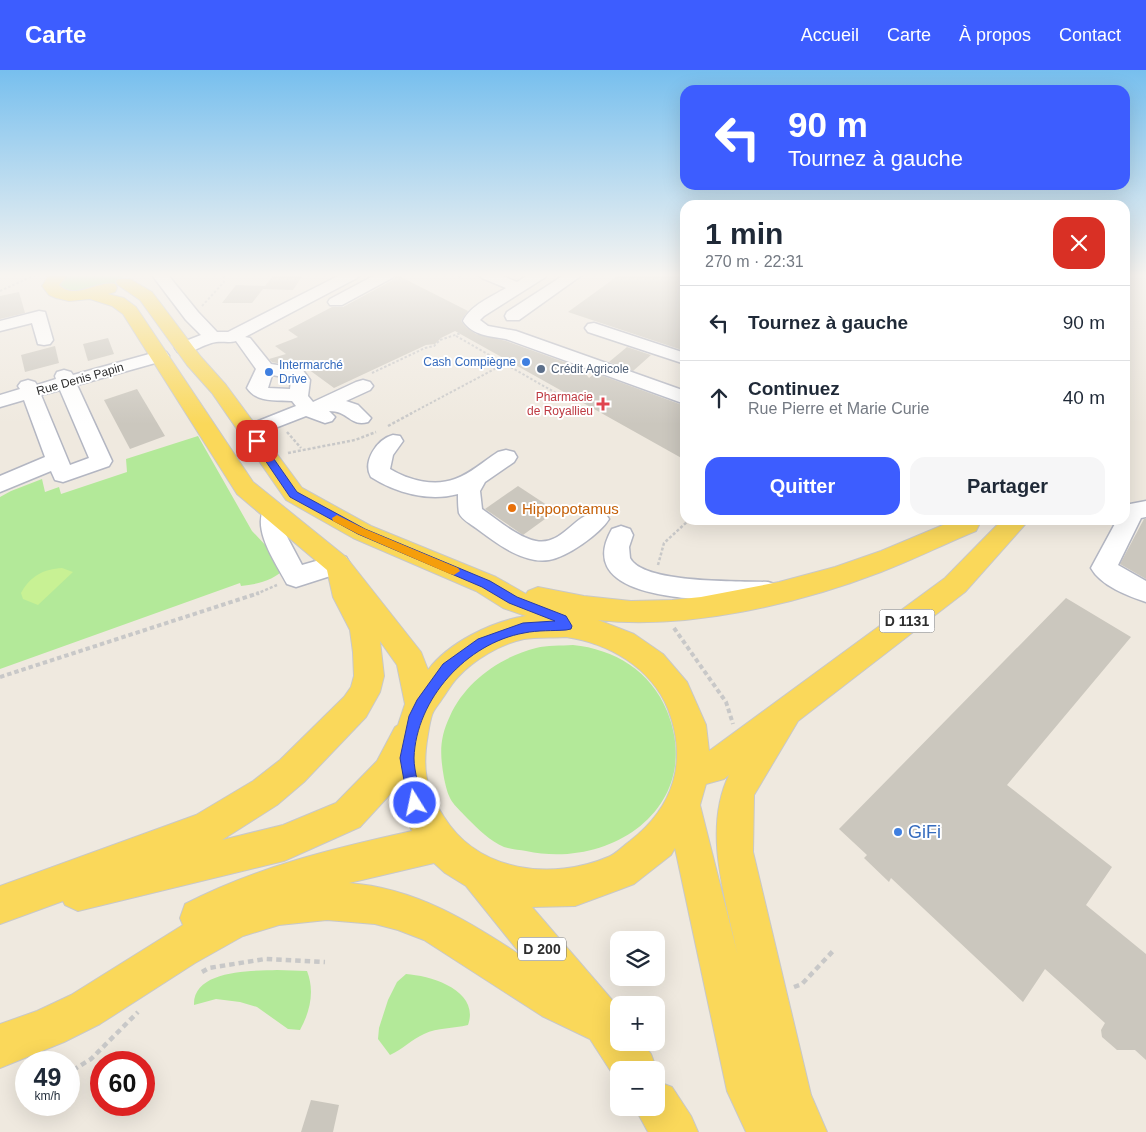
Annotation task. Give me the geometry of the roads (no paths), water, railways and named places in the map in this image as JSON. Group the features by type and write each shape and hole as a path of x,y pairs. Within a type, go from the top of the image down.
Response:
{"main road":[{"path":"139,325 245,488 338,565 411,661 419,710 407,758 415,803 440,844 458,860 479,873 525,888 575,887 621,871 658,842 688,788"},
{"path":"167,325 219,389 294,494 362,532 486,584 513,600 578,627 624,642 653,663 676,691 690,725 688,788 748,1091 770,1132"},
{"path":"156,350 161,343 167,348 184,348"},
{"path":"212,437 222,438 237,445 259,444"},
{"path":"486,584 551,601 627,612 662,612 715,605 779,592 855,571 963,525"},
{"path":"0,911 284,843 348,815 389,772 419,710 447,668 482,642 523,628 673,626 760,609 829,591 890,570 940,544 966,525"},
{"name":"D 1131","path":"688,788 955,584 1012,525"},
{"path":"0,906 206,829 265,793 292,771 355,707 365,692 367,684 368,652 364,630 347,597 338,565"},
{"path":"788,712 746,775 737,795 735,852 789,1099 804,1132"},
{"path":"0,1027 88,990 175,932 228,902 278,884 388,854 440,844"},
{"name":"D 200","path":"479,873 605,1024 629,1061"},
{"path":"0,1046 40,1031 95,1004 204,936 234,920 286,904 314,902 349,901 386,906 424,919 570,1009 605,1024"},
{"path":"665,1116 675,1132"}],"street":[{"path":"41,325 44,340"},
{"path":"201,325 212,337"},
{"path":"184,348 212,337 245,340 270,325"},
{"path":"474,325 483,330 510,335 680,396"},
{"path":"594,328 680,357"},
{"path":"245,340 265,369 257,388 262,393 312,407"},
{"name":"Rue Denis Papin","path":"0,394 29,389 65,379 156,350"},
{"path":"29,389 63,475 101,461 65,379"},
{"path":"259,444 312,407 367,379"},
{"name":"Rue Denis Papin","path":"0,401 29,389"},
{"path":"386,433 386,448 378,462 379,472 389,480 412,488 435,489 463,484 506,457"},
{"path":"0,485 57,460"},
{"path":"477,475 469,491 471,513 526,550 541,552 558,549 597,519"},
{"path":"1130,517 1133,511 1146,509"},
{"path":"273,512 272,531 296,578 338,565"},
{"path":"1126,525 1104,568 1121,580 1146,592"},
{"path":"621,535 616,544 615,552 618,564 634,577 657,583 719,590 779,592"}],"place":[{"name":"Cash Compiègne","path":"526,362"},
{"name":"Crédit Agricole","path":"541,369"},
{"name":"Intermarché Drive","path":"269,372"},
{"name":"Pharmacie de Royallieu","path":"603,404"},
{"name":"Hippopotamus","path":"512,508"},
{"name":"GiFi","path":"898,832"}]}
